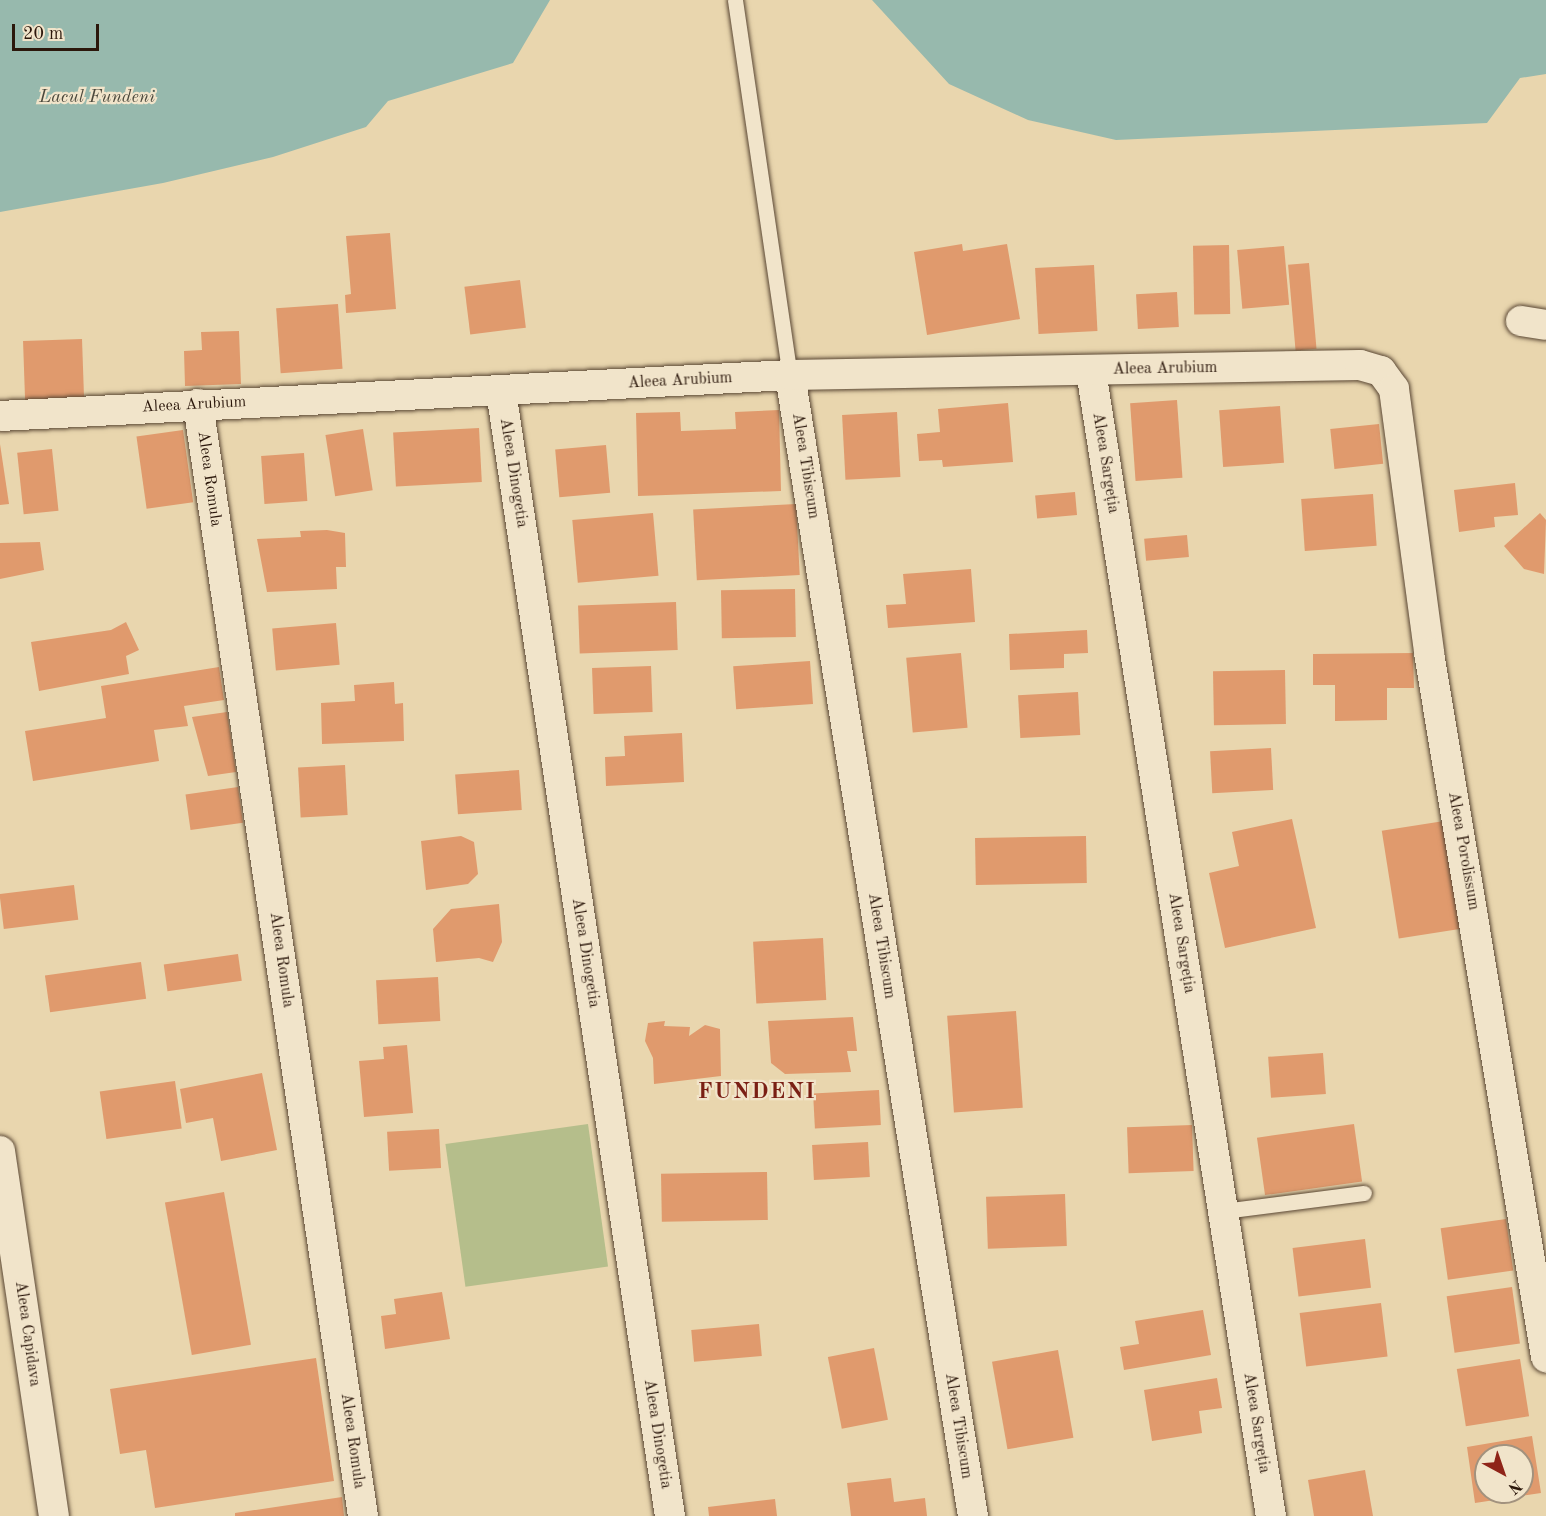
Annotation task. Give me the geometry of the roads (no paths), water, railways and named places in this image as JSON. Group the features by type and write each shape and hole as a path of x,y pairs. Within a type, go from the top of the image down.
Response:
{"street":[{"name":"Aleea Arubium","path":"0,416 790,375 1360,365"},
{"name":"Aleea Porolissum","path":"1360,365 1382,371 1394,389 1429,653 1546,1357"},
{"name":"Aleea Sargeția","path":"1091,371 1271,1516"},
{"name":"Aleea Tibiscum","path":"790,375 973,1516"},
{"name":"Aleea Dinogetia","path":"501,391 670,1516"},
{"name":"Aleea Romula","path":"198,404 363,1516"},
{"name":"Aleea Capidava","path":"0,1151 54,1516"}],"lane":[{"path":"735,0 790,375"},
{"path":"1223,1211 1364,1193"}],"water":[{"name":"Lacul Fundeni","path":"0,0 550,0 513,63 388,101 366,127 273,157 163,183 0,212"},
{"path":"872,0 1546,0 1546,74 1520,78 1487,123 1116,140 1028,120 949,84"}],"district":[{"name":"FUNDENI","path":"757,1093"}]}
